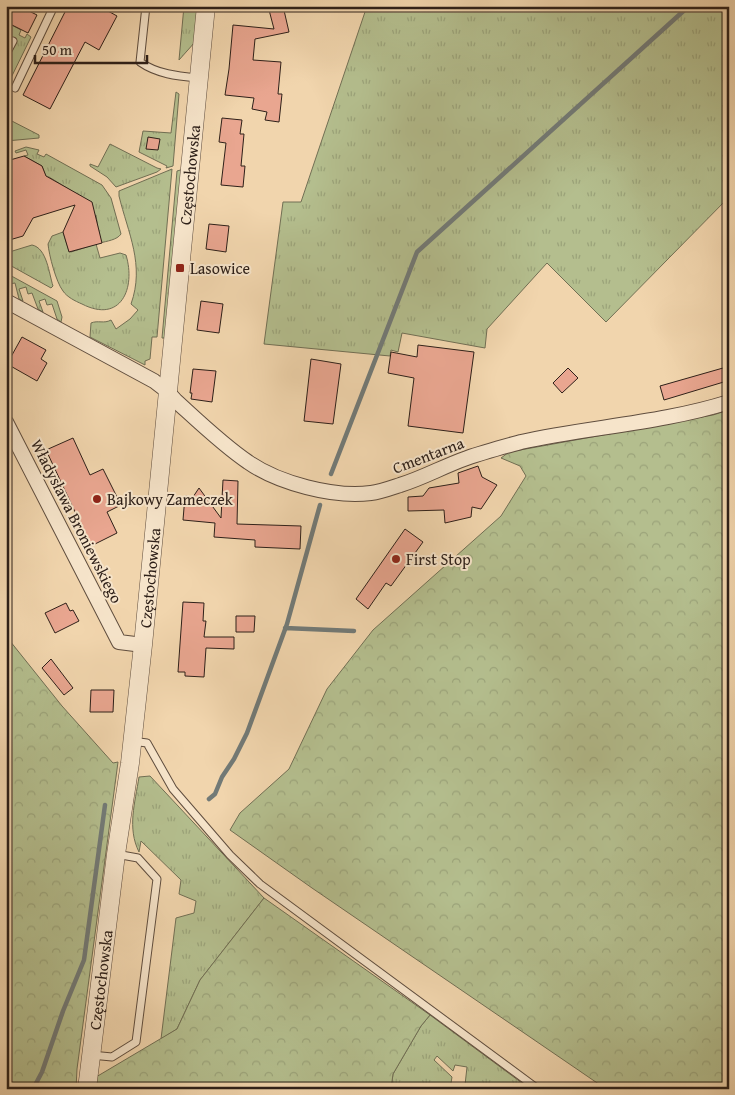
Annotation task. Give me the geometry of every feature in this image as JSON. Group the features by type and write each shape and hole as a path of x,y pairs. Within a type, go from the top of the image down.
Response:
{"street":[{"name":"Częstochowska","path":"87,1089 143,645 206,6"},
{"path":"6,301 147,376 167,391"},
{"name":"Cmentarna","path":"167,391 176,401 248,462 271,475 295,484 346,493 370,493 401,485 467,458 520,443 588,429 685,413 729,402"},
{"name":"Władysława Broniewskiego","path":"6,422 119,642 143,645"}],"lane":[{"path":"15,88 54,6"},
{"path":"146,6 140,62 151,70 200,78"},
{"path":"6,54 13,41"},
{"path":"132,741 147,743 173,789 230,855 260,884 538,1089"},
{"path":"91,1055 112,1057 136,1042 158,878 138,858 116,854"}],"green space":[{"path":"184,6 197,6 195,42 179,60"},
{"path":"367,6 729,6 729,197 606,322 547,263 487,329 485,348 402,333 398,352 391,350 390,356 264,344 283,202 301,202"},
{"path":"6,22 21,30 19,35 25,38 27,34 31,37 6,88 6,62 17,41 12,38 6,40"},
{"path":"176,92 179,94 173,166 166,168 167,166 139,152 143,131 171,133"},
{"path":"6,118 39,135 39,138 6,141"},
{"path":"110,144 161,169 116,187 107,177 90,166 90,164 98,167"},
{"path":"26,147 39,150 37,154 44,157 46,154 102,185 111,198 121,234 117,238 100,243 96,215 94,216 83,198 46,177 42,166 24,156 28,155 26,150 16,153 15,151"},
{"path":"172,169 157,337 152,337 150,359 145,361 145,365 90,337 91,323 111,320 116,329 130,319 138,310 131,304 135,290 136,262 119,191"},
{"path":"184,169 166,338 162,338 177,171"},
{"path":"63,232 71,252 96,244 100,258 120,253 126,255 129,267 127,290 116,306 107,309 95,309 74,300 63,291 53,268 48,244 52,236"},
{"path":"32,245 37,247 44,256 53,286 51,288 6,263 6,253"},
{"path":"6,273 57,301 62,317 61,322 57,319 52,304 47,305 45,299 39,301 43,312 38,309 32,293 28,294 26,287 19,289 23,301 19,299 15,283 9,284"},
{"path":"729,410 729,1089 606,1089 230,830 240,813 289,769 327,689 373,630 501,516 526,476 520,466 501,458 509,452 713,415"},
{"path":"6,636 62,706 113,763 118,762 77,1069 76,1089 6,1089"},
{"path":"150,776 264,898 200,980 177,1029 161,1039 176,918 194,913 196,901 179,894 181,880 141,841 139,852 135,843 133,815 139,777"},
{"path":"264,898 430,1015 421,1026 393,1074 391,1089 95,1089 96,1077 177,1029 200,980"},
{"path":"430,1015 530,1089 485,1089 465,1085 467,1067 455,1065 453,1071 437,1056 434,1060 452,1077 450,1089 391,1089 393,1074 421,1026"}],"building":[{"path":"6,6 19,6 37,15 28,33 6,22"},
{"path":"68,6 99,6 117,16 99,50 85,42 50,109 23,95"},
{"path":"268,6 283,6 289,32 255,39 253,60 281,62 278,94 282,94 279,122 265,120 267,112 252,109 254,98 225,95 233,25 274,29"},
{"path":"222,118 242,120 240,134 244,134 241,166 245,166 243,187 221,185 226,143 219,142"},
{"path":"148,137 160,139 158,150 146,149"},
{"path":"24,156 42,166 46,176 92,202 102,243 69,252 63,232 75,205 33,218 23,236 6,241 6,168 10,160"},
{"path":"209,224 229,226 226,252 206,249"},
{"path":"201,301 223,304 219,333 197,330"},
{"path":"22,337 46,350 41,359 47,363 37,381 7,364"},
{"path":"418,345 474,352 463,433 408,426 414,378 388,373 391,352 417,357"},
{"path":"311,359 341,364 333,424 304,421"},
{"path":"568,368 578,378 562,393 553,383"},
{"path":"723,368 727,381 664,400 660,386"},
{"path":"193,369 216,371 212,402 191,399"},
{"path":"73,438 90,475 103,469 121,505 107,512 117,533 91,546 46,450"},
{"path":"478,466 482,477 497,485 481,509 472,507 471,517 445,523 444,510 408,511 408,497 423,496 429,488 459,483 458,473"},
{"path":"223,480 238,481 237,524 301,526 300,549 255,547 255,540 214,537 215,523 183,520 185,496 193,497 199,488 221,518"},
{"path":"405,529 423,542 391,586 386,583 368,609 356,599"},
{"path":"183,602 204,603 203,621 206,621 204,637 234,637 234,649 206,648 204,677 185,676 185,672 178,672"},
{"path":"66,603 70,611 73,610 79,621 55,633 45,613"},
{"path":"236,616 255,616 254,632 236,632"},
{"path":"51,659 73,688 64,695 42,668"},
{"path":"91,690 114,690 113,712 90,712"}],"waterway":[{"path":"331,474 417,252 689,6"},
{"path":"209,799 215,794 222,777 234,759 247,733 287,624 320,505"},
{"path":"285,628 354,631"},
{"path":"33,1089 42,1072 63,1011 84,960 105,805"}],"place":[{"name":"Lasowice","path":"180,268"},
{"name":"Bajkowy Zameczek","path":"97,499"},
{"name":"First Stop","path":"396,559"}]}
